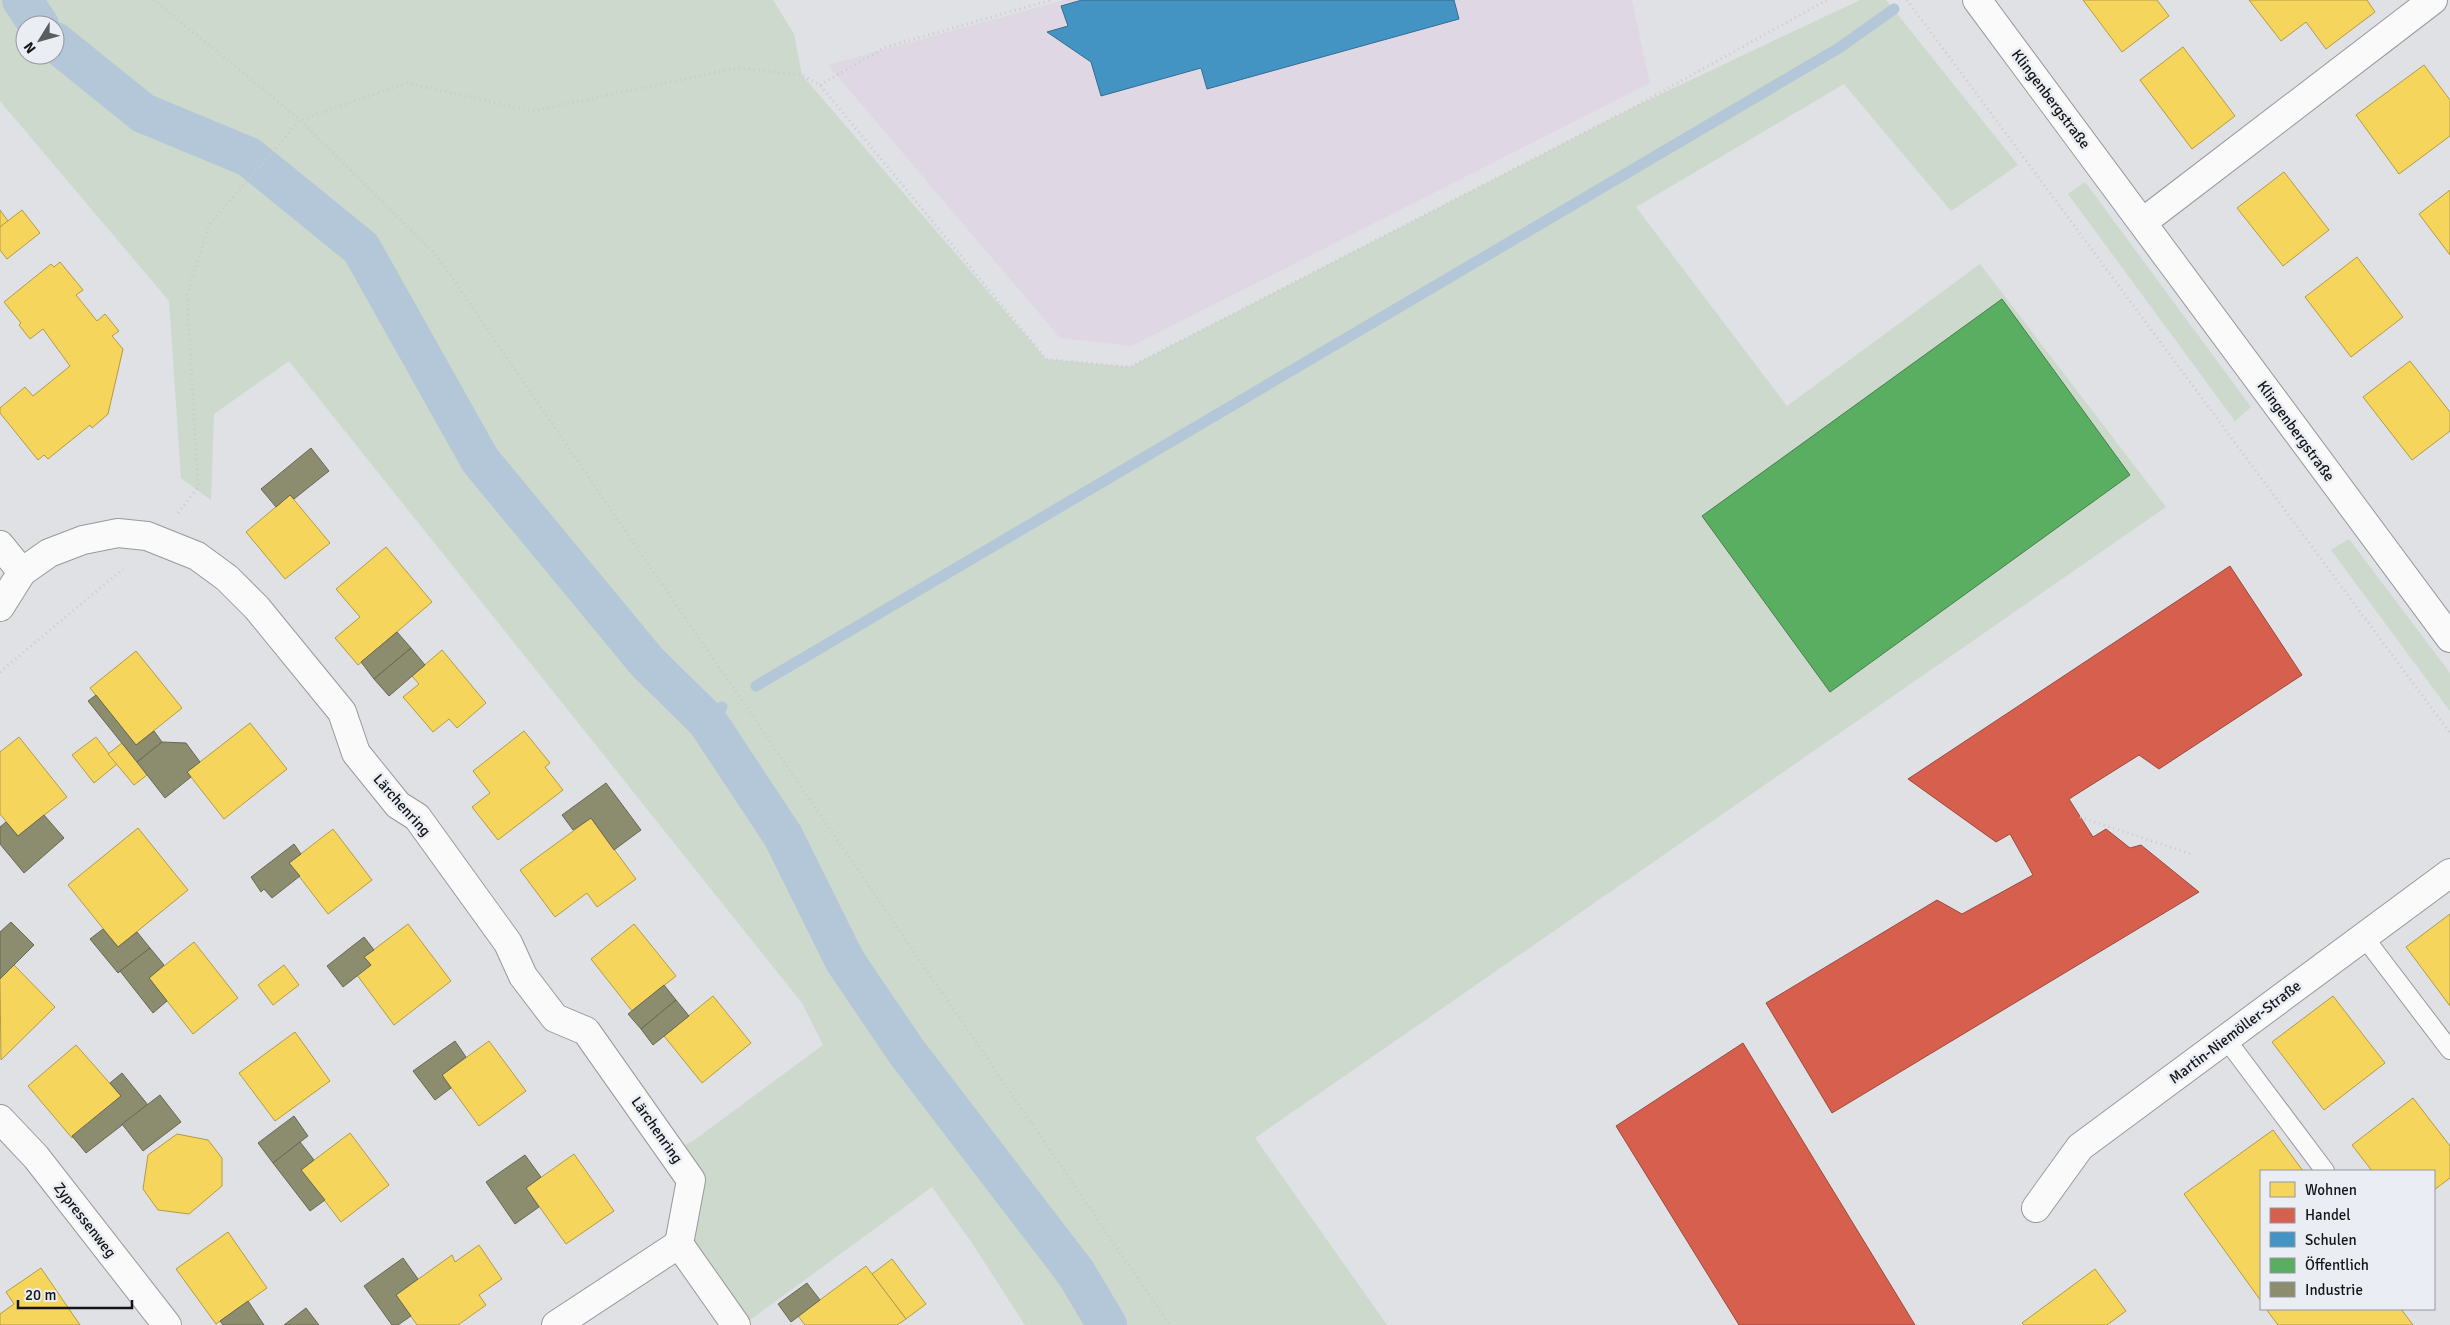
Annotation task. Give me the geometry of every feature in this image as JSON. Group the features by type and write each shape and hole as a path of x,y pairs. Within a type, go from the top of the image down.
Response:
{"street":[{"name":"Klingenbergstraße","path":"1977,0 2144,222 2450,638"},
{"path":"2144,222 2433,0"},
{"name":"Lärchenring","path":"0,607 22,572 48,554 82,540 118,533 147,536 197,556 227,578 257,608 342,712 356,753 398,805 417,817 508,943 519,970 555,1018 586,1030 691,1180 679,1244"},
{"path":"0,546 22,572"},
{"name":"Martin-Niemöller-Straße","path":"2036,1208 2080,1147 2450,873"},
{"name":"Zypressenweg","path":"0,1119 36,1157 167,1325"},
{"path":"556,1325 679,1244 736,1325"}],"lane":[{"path":"2364,937 2450,1050"},
{"path":"2226,1039 2324,1170"}],"path":[{"path":"154,0 300,120 437,256 1170,1325"},
{"path":"820,85 886,46 1051,0"},
{"path":"0,672 157,540 198,487 187,294 209,225 300,120 407,84 532,111 737,68 802,75 820,85 1046,359 1130,367 1636,106 1827,0"},
{"path":"1907,0 2450,732"},
{"path":"2080,817 2194,855"}],"shaded area":[{"path":"1064,0 1632,0 1650,83 1132,346 1060,338 828,65"}],"green space":[{"path":"0,0 773,0 794,34 802,75 1046,359 1130,367 1636,106 1860,0 1886,0 2018,165 1951,211 1844,84 1636,207 1787,406 1980,264 2166,507 1255,1138 1387,1325 1025,1325 972,1243 932,1187 743,1325 679,1244 691,1180 672,1151 693,1141 823,1045 802,1003 289,361 214,414 211,500 181,478 169,301 0,101","holes":["2130,475 1830,692 1702,516"]},
{"path":"2085,182 2251,407 2235,421 2068,194"},
{"path":"2349,539 2450,673 2450,711 2331,550"}],"building: Wohnen":[{"path":"2083,0 2157,0 2169,16 2122,52"},
{"path":"2249,0 2367,0 2375,12 2326,49 2306,22 2281,41"},
{"path":"2183,47 2235,116 2192,149 2140,80"},
{"path":"2424,65 2450,100 2450,136 2399,174 2356,115"},
{"path":"2284,172 2329,230 2283,266 2237,208"},
{"path":"2450,190 2450,255 2419,214"},
{"path":"0,210 8,221 0,227"},
{"path":"22,210 40,233 7,259 0,250 0,227"},
{"path":"2357,257 2403,317 2351,357 2305,297"},
{"path":"60,262 83,290 76,295 97,321 105,314 119,331 112,336 123,349 108,414 92,428 90,425 48,459 44,455 38,460 0,413 0,408 25,387 33,396 70,366 43,329 30,339 19,325 21,323 4,302 51,264 54,267"},
{"path":"2410,361 2450,412 2450,431 2412,460 2363,397"},
{"path":"290,495 330,543 285,579 246,532"},
{"path":"386,547 432,602 358,665 335,638 360,617 336,589"},
{"path":"442,650 486,703 457,728 449,719 433,732 403,697 419,684 412,676"},
{"path":"136,651 182,708 136,745 90,688"},
{"path":"250,723 287,769 224,819 187,772"},
{"path":"524,731 550,763 545,767 563,790 498,840 472,807 490,793 473,771"},
{"path":"19,737 67,797 18,836 0,814 0,752"},
{"path":"96,737 117,764 94,783 72,755"},
{"path":"122,743 147,775 134,785 108,754"},
{"path":"591,818 636,879 597,907 587,893 555,917 520,870"},
{"path":"138,828 188,890 118,947 68,885"},
{"path":"333,829 372,880 328,914 289,863"},
{"path":"2450,914 2450,1006 2406,947"},
{"path":"408,924 451,981 394,1025 357,975 371,965 364,957"},
{"path":"634,924 676,976 632,1011 591,959"},
{"path":"194,942 238,998 193,1034 149,978"},
{"path":"14,965 55,1007 1,1060 0,979"},
{"path":"284,965 299,985 273,1005 258,985"},
{"path":"713,996 751,1043 702,1083 664,1036"},
{"path":"2333,996 2385,1063 2324,1110 2272,1042"},
{"path":"295,1032 330,1081 275,1121 239,1073"},
{"path":"489,1041 526,1091 479,1126 442,1075"},
{"path":"76,1045 121,1096 72,1138 28,1086"},
{"path":"2413,1098 2450,1146 2450,1178 2435,1189 2435,1170 2371,1170 2352,1145"},
{"path":"2273,1130 2302,1170 2260,1170 2260,1300 2184,1194"},
{"path":"350,1133 389,1185 341,1222 301,1170"},
{"path":"177,1134 208,1140 222,1158 222,1186 189,1214 158,1210 143,1189 148,1155"},
{"path":"574,1154 614,1211 566,1244 526,1188"},
{"path":"228,1232 267,1288 216,1324 176,1269"},
{"path":"479,1245 502,1279 479,1295 486,1305 458,1325 417,1325 396,1295 452,1255 455,1262"},
{"path":"892,1259 926,1304 906,1319 872,1274"},
{"path":"866,1266 906,1319 897,1325 805,1325 798,1316"},
{"path":"41,1268 80,1325 0,1325 0,1314 14,1304 6,1292"},
{"path":"2095,1269 2126,1311 2107,1325 2024,1325 2022,1323"},
{"path":"2267,1310 2402,1310 2413,1325 2278,1325"}],"building: Handel":[{"path":"2230,566 2302,675 2159,769 2139,755 2069,799 2093,837 2106,829 2130,848 2141,845 2199,892 1832,1113 1766,1003 1937,900 1962,914 2033,875 2010,834 1996,842 1908,779"},
{"path":"1743,1043 1915,1325 1739,1325 1616,1126"}],"building: Schulen":[{"path":"1082,0 1454,0 1459,19 1207,89 1201,68 1101,96 1091,62 1047,32 1068,26 1061,6"}],"building: Öffentlich":[{"path":"2002,299 2130,475 1830,692 1702,516"}],"building: Industrie":[{"path":"311,448 329,471 294,499 290,495 276,507 261,489"},
{"path":"397,632 411,648 374,679 361,662"},
{"path":"411,648 425,665 389,696 374,679"},
{"path":"96,695 136,745 154,731 162,742 137,762 88,701"},
{"path":"162,742 186,743 200,762 187,772 191,777 165,798 137,762"},
{"path":"606,783 641,830 614,850 591,818 573,830 562,815"},
{"path":"44,815 64,838 24,873 0,844 0,827 6,822 18,836"},
{"path":"294,844 301,854 289,863 300,876 272,898 264,889 261,892 251,877"},
{"path":"11,922 34,945 0,979 0,932"},
{"path":"103,929 118,947 137,932 150,948 118,973 90,939"},
{"path":"364,937 374,950 364,957 371,965 343,987 327,966"},
{"path":"150,948 164,965 149,978 167,1001 153,1013 120,971"},
{"path":"664,985 676,1000 641,1029 628,1014"},
{"path":"676,1000 689,1016 653,1045 641,1029"},
{"path":"455,1041 466,1057 442,1075 451,1088 435,1100 413,1071"},
{"path":"122,1073 148,1105 86,1153 72,1136 121,1096 110,1083"},
{"path":"160,1095 181,1122 143,1151 122,1124"},
{"path":"294,1116 308,1136 273,1163 258,1143"},
{"path":"300,1142 314,1160 301,1170 325,1200 310,1211 273,1163"},
{"path":"525,1155 541,1177 526,1188 539,1207 515,1224 486,1182"},
{"path":"403,1258 418,1279 396,1295 411,1316 398,1325 392,1325 364,1286"},
{"path":"807,1283 820,1300 791,1322 778,1304"},
{"path":"248,1301 264,1325 223,1325 220,1321"},
{"path":"306,1308 319,1325 284,1325"}],"waterway":[{"path":"22,0 32,15"},
{"path":"756,686 1839,48 1894,9"},
{"path":"65,50 143,113 249,157 361,248 480,460 647,662 707,721 783,836 845,961 906,1051 1076,1273 1107,1325"},
{"path":"707,721 722,707"}]}
